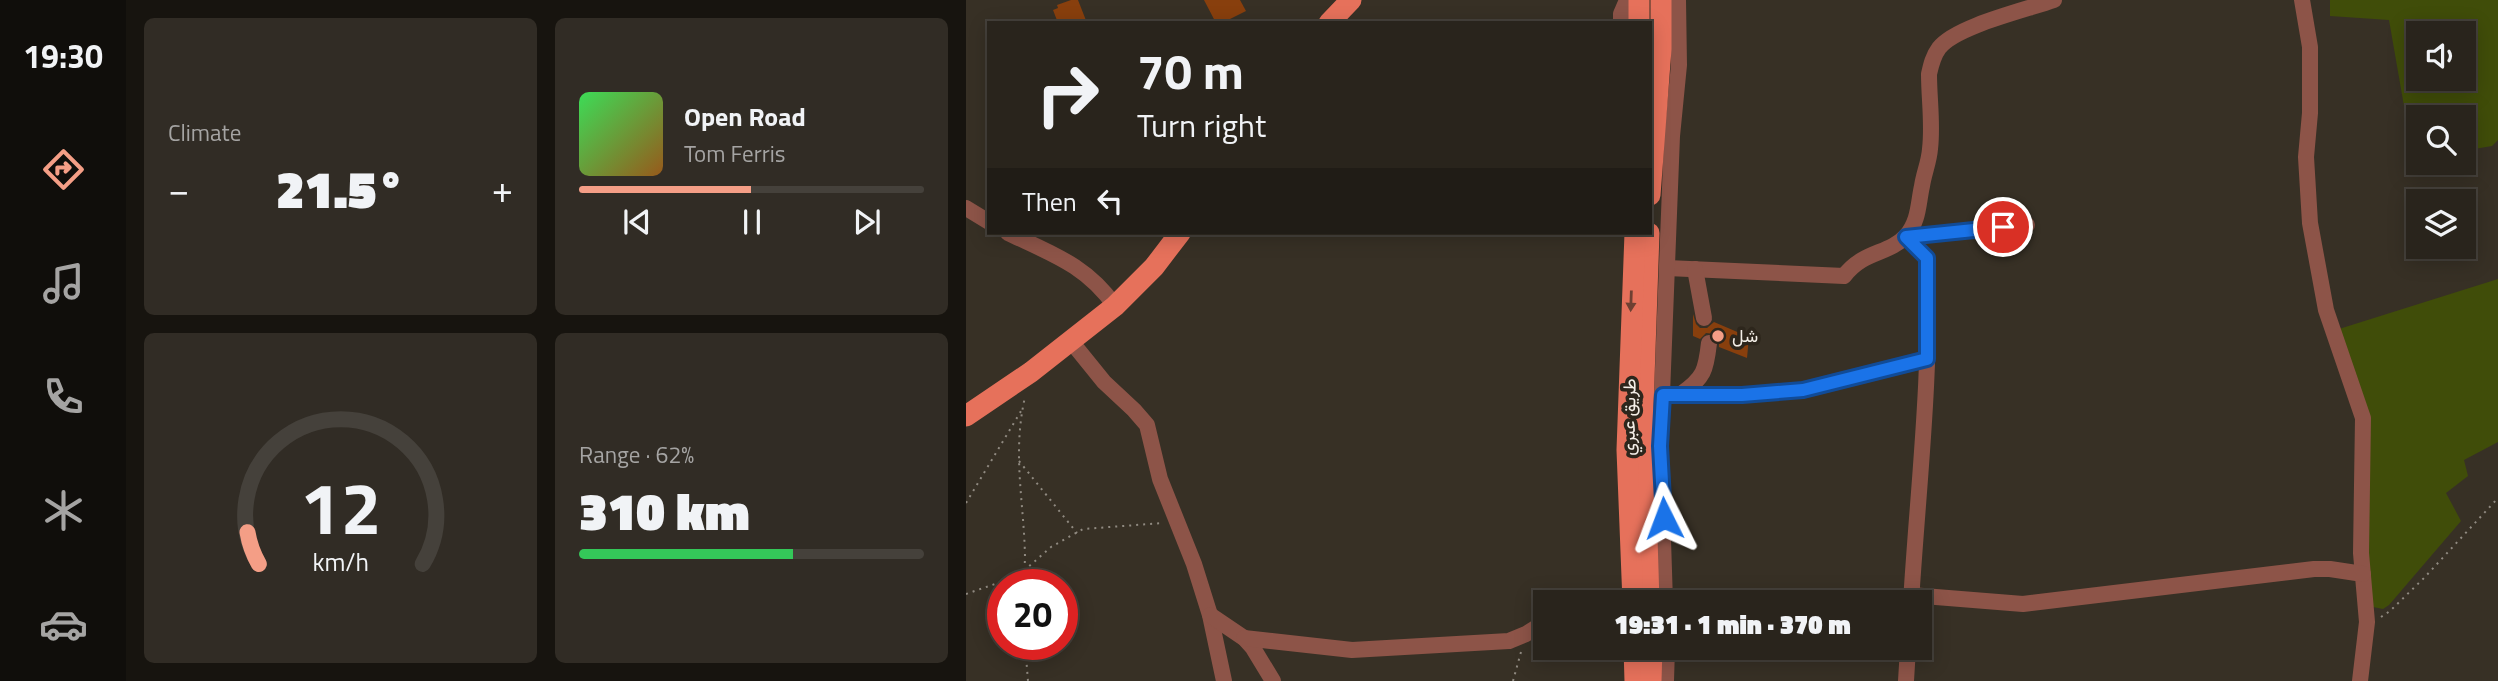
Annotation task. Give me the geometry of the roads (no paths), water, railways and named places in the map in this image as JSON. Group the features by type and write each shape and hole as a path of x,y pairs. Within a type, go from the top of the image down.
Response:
{"main road":[{"path":"1331,21 1351,0"},
{"path":"1639,0 1639,21"},
{"path":"1652,0 1661,49"},
{"path":"1652,168 1661,49 1661,0"},
{"path":"966,416 1031,372 1115,306 1145,277 1178,235"},
{"name":"طريق عبري","path":"1633,590 1627,450 1635,235"},
{"name":"طريق عبري","path":"1649,235 1643,407 1655,519 1651,590"},
{"path":"1634,660 1635,681"},
{"path":"1651,681 1652,660"}],"street":[{"path":"1621,21 1627,0"},
{"path":"1664,590 1655,519 1663,395 1672,136 1678,65 1678,0"},
{"path":"1667,268 1844,276 1853,264 1906,237 1919,208 1930,152 1929,74 1938,49 1964,31 2054,0"},
{"path":"2303,0 2310,47 2310,113 2306,157 2310,223 2329,325 2363,418 2361,553 2367,622 2360,681"},
{"path":"966,208 987,221"},
{"path":"1906,237 2027,225"},
{"path":"1012,235 1083,271 1100,286 1115,306"},
{"path":"1906,237 1927,258 1927,359 1912,590"},
{"path":"1695,269 1704,318"},
{"path":"1070,340 1104,382 1147,425 1160,479 1210,615 1224,681"},
{"path":"1681,394 1701,377 1707,364 1709,343"},
{"path":"1663,395 1742,395 1815,388 1927,359"},
{"path":"1932,599 2023,604 2314,569 2363,574"},
{"path":"1210,615 1244,638 1273,681"},
{"path":"1244,638 1352,650 1494,643 1509,641 1533,630"},
{"path":"1666,681 1667,660"},
{"path":"1906,681 1907,660"}],"place":[{"name":"شل","path":"1718,336"}]}
